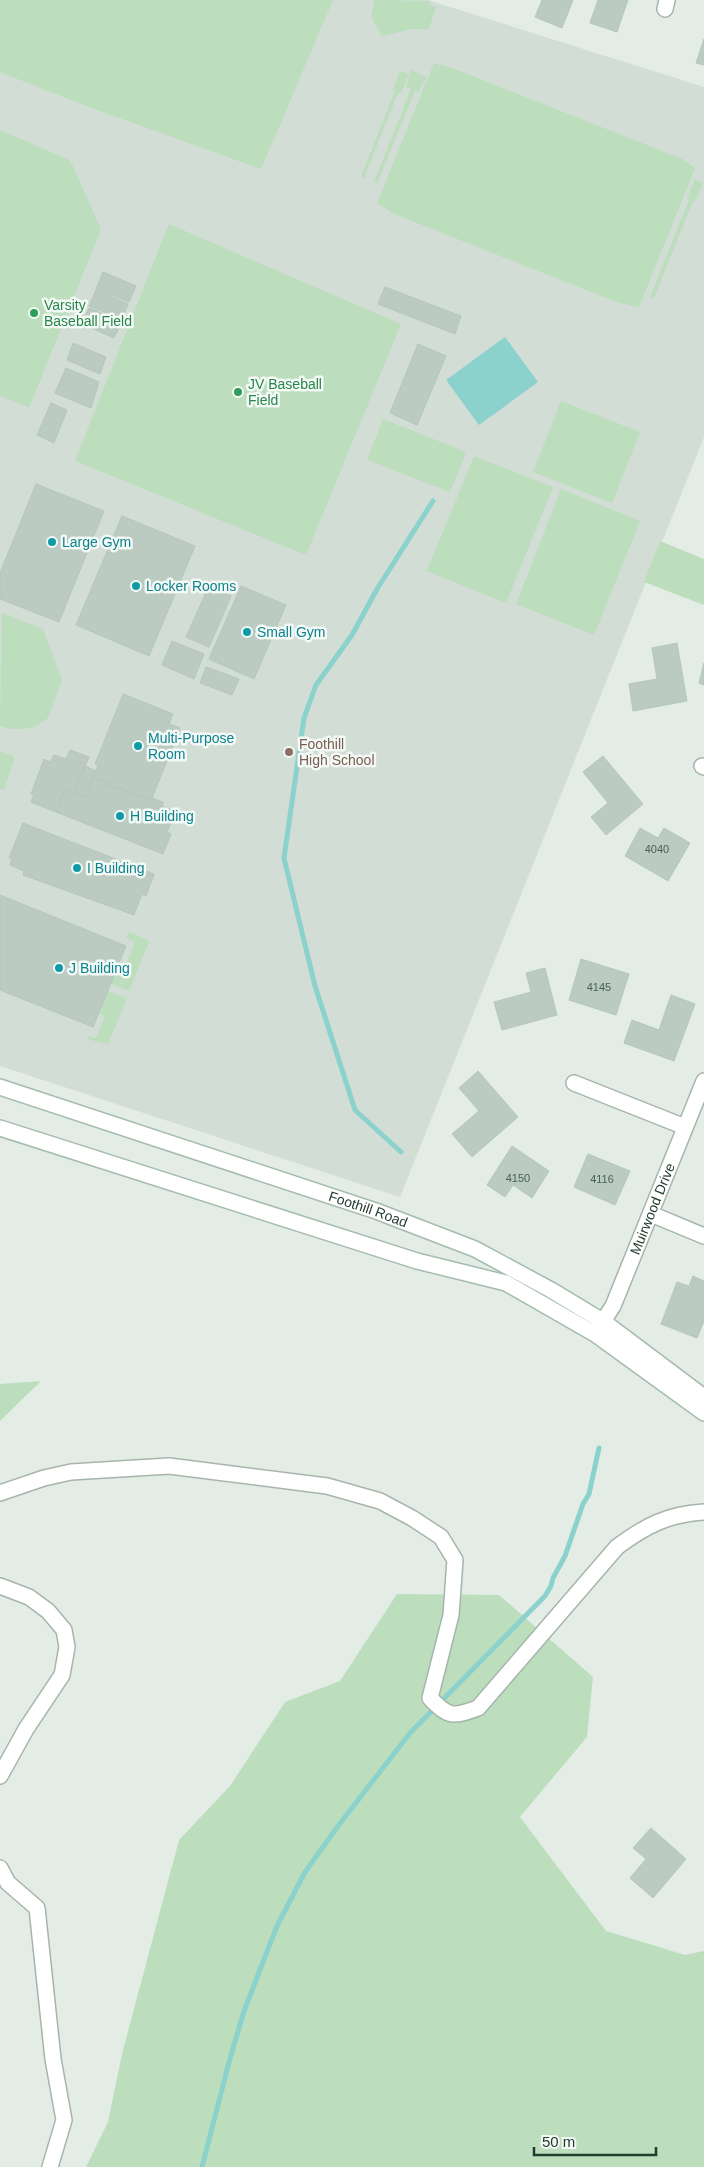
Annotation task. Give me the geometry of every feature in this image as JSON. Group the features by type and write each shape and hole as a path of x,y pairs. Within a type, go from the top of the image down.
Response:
{"street":[{"name":"Muirwood Drive","path":"599,1328 613,1306 704,1081"},
{"path":"574,1082 685,1128"},
{"name":"Foothill Road","path":"0,1087 376,1210 475,1249 551,1290 704,1413"},
{"name":"Foothill Road","path":"0,1128 417,1261 506,1283 599,1328 704,1397"},
{"path":"651,1214 704,1236"},
{"path":"0,1492 44,1478 71,1472 169,1466 327,1486 380,1501 412,1518 441,1537 455,1560 451,1615 430,1698 443,1712 456,1716 478,1708 617,1547 639,1530 663,1520 704,1512"},
{"path":"0,1586 28,1597 48,1611 64,1630 67,1647 62,1674 26,1730 0,1776"},
{"path":"0,1868 8,1882 37,1908 53,2059 64,2120 50,2167"}],"shaded area":[{"name":"Foothill High School","path":"0,0 428,0 704,87 704,437 400,1197 0,1066"}],"green space":[{"path":"0,0 333,0 261,169 86,106 0,72"},
{"path":"375,0 430,1 429,5 436,7 429,29 412,29 382,36 371,17"},
{"path":"434,63 455,69 682,159 695,168 639,307 616,302 392,213 377,203"},
{"path":"411,70 427,77 418,92 415,91 377,184 374,182 411,89 406,87"},
{"path":"400,71 409,74 401,93 398,93 364,178 361,177 395,91 393,90"},
{"name":"Varsity Baseball Field","path":"0,130 70,160 101,229 29,408 0,396"},
{"path":"695,179 703,183 695,202 693,201 654,298 650,297 689,200 687,199"},
{"name":"JV Baseball Field","path":"169,224 401,324 306,555 75,461"},
{"path":"561,401 640,432 612,503 533,472"},
{"path":"383,419 466,452 450,492 367,460"},
{"path":"474,456 553,487 506,603 427,571"},
{"path":"561,489 640,521 594,635 516,604"},
{"path":"660,541 704,559 704,605 644,582"},
{"path":"2,613 43,629 62,680 48,718 38,725 25,729 10,729 0,726"},
{"path":"0,751 15,757 4,790 0,789"},
{"path":"129,932 149,942 129,991 105,981 114,959 126,964 135,942 126,938"},
{"path":"102,989 127,998 107,1044 87,1039 88,1036 96,1038 105,1016 94,1011"},
{"path":"41,1381 0,1421 0,1384"},
{"path":"397,1594 499,1595 593,1677 587,1737 520,1817 606,1931 685,1955 704,1951 704,2167 86,2167 108,2122 122,2054 179,1840 230,1786 285,1702 340,1681"}],"water":[{"path":"505,337 538,382 479,425 446,380"}],"building":[{"path":"542,0 573,0 562,28 535,17"},
{"path":"598,0 628,0 617,32 590,23"},
{"path":"704,39 704,65 696,63"},
{"path":"103,272 136,286 129,302 96,289"},
{"path":"385,287 461,316 455,334 378,304"},
{"path":"96,290 128,304 122,319 89,306"},
{"path":"89,308 122,321 114,338 82,324"},
{"path":"73,343 106,357 100,374 67,360"},
{"path":"418,344 446,356 417,425 390,413"},
{"path":"66,368 99,382 91,408 55,393"},
{"path":"51,403 67,410 54,443 37,435"},
{"name":"Large Gym","path":"36,484 104,511 59,622 0,599 0,573"},
{"name":"Locker Rooms","path":"122,516 195,546 149,656 76,625"},
{"path":"209,586 231,596 209,647 186,637"},
{"name":"Small Gym","path":"241,586 286,605 254,679 209,659"},
{"path":"172,641 204,654 194,679 162,665"},
{"path":"677,643 687,701 633,711 629,684 657,679 652,648"},
{"path":"704,663 704,685 699,683"},
{"path":"206,667 239,679 232,695 200,683"},
{"name":"Multi-Purpose Room","path":"123,694 173,714 169,724 180,728 151,801 93,778 98,765 95,764"},
{"path":"70,750 89,757 74,793 65,789 56,812 31,802 34,794 31,794 44,759 50,762 54,755 66,759"},
{"path":"603,756 643,804 606,835 591,817 608,803 583,772"},
{"path":"85,766 96,771 86,797 74,793"},
{"name":"H Building","path":"93,778 151,801 152,798 163,802 162,806 176,811 167,832 171,834 163,854 56,812 65,789 86,797"},
{"name":"I Building","path":"23,823 154,874 146,896 142,894 134,915 23,875 24,871 10,865 12,859 9,858"},
{"path":"640,828 658,838 664,828 690,843 668,881 625,856"},
{"name":"J Building","path":"0,895 126,946 93,1027 0,990"},
{"path":"581,959 629,974 616,1015 569,1000"},
{"path":"545,968 557,1015 502,1030 494,1002 531,992 526,973"},
{"path":"671,995 695,1004 674,1061 624,1043 632,1020 659,1030"},
{"path":"478,1071 518,1117 472,1157 452,1134 479,1111 459,1088"},
{"path":"512,1146 549,1171 532,1198 513,1185 505,1197 487,1185"},
{"path":"588,1154 630,1171 615,1205 574,1187"},
{"path":"693,1276 704,1281 704,1321 697,1338 661,1324 677,1282 689,1286"},
{"path":"651,1828 686,1859 653,1898 630,1878 646,1859 633,1848"}],"waterway":[{"path":"401,1152 355,1110 315,986 284,858 304,718 316,685 352,635 377,589 433,501"},
{"path":"202,2167 244,2011 277,1926 305,1872 410,1733 545,1596 565,1556 583,1504 589,1494 599,1448"}],"place":[{"name":"Varsity Baseball Field","path":"34,313"},
{"name":"JV Baseball Field","path":"238,392"},
{"name":"Large Gym","path":"52,542"},
{"name":"Locker Rooms","path":"136,586"},
{"name":"Small Gym","path":"247,632"},
{"name":"Multi-Purpose Room","path":"138,746"},
{"name":"Foothill High School","path":"289,752"},
{"name":"H Building","path":"120,816"},
{"name":"I Building","path":"77,868"},
{"name":"J Building","path":"59,968"}]}
